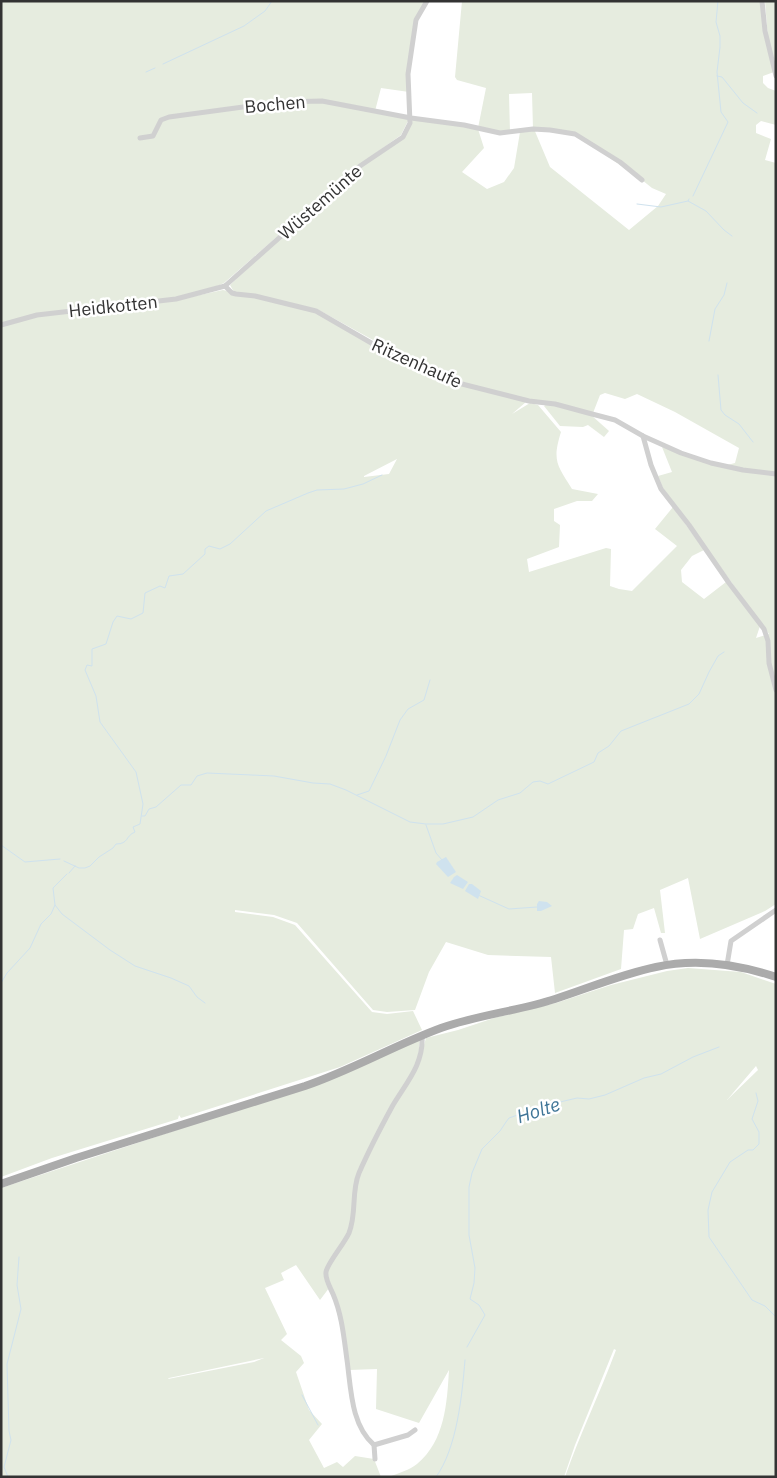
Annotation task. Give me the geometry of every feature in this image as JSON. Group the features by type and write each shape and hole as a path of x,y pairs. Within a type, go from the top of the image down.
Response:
{"main road":[{"path":"1,1184 342,1073 422,1036 456,1024 542,1003 635,972 667,965 696,963 752,969 776,977"}],"street":[{"path":"427,1 416,20 408,74 411,118 464,124 500,133 533,129 575,134 620,162 642,180"},
{"path":"762,1 765,30 776,76"},
{"name":"Bochen","path":"140,138 148,137 155,133 162,120 169,117 298,100 337,103 411,118"},
{"name":"Wüstemünte","path":"225,286 360,166 403,136 410,124 411,118"},
{"name":"Heidkotten","path":"1,325 38,315 176,299 225,286"},
{"name":"Ritzenhaufe","path":"225,286 232,293 255,296 316,311 380,348 439,376 462,384 519,399 555,404 615,420 643,436 681,453 711,463 743,470 776,474"},
{"path":"643,436 651,466 661,489 764,629 768,641 769,663 776,690"},
{"path":"727,965 731,941 776,910"},
{"path":"660,940 667,965"},
{"path":"375,1459 374,1445 365,1437 357,1421 342,1327 337,1304 326,1278 326,1272 341,1249 351,1227 355,1188 360,1170 394,1103 416,1069 422,1036"},
{"path":"374,1445 408,1435 415,1430"}],"shaded area":[{"path":"1,1 425,1 416,20 408,74 409,92 381,88 375,111 409,119 401,135 359,165 224,283 195,296 223,290 315,312 439,379 526,402 512,414 530,403 538,405 561,432 557,450 558,462 572,489 598,494 592,501 577,501 554,509 554,521 560,525 559,547 527,559 529,572 606,548 611,549 610,586 632,591 677,546 655,529 673,507 704,550 692,556 681,570 682,582 704,599 726,582 760,626 756,638 769,634 663,488 658,476 672,472 662,447 723,466 735,463 739,448 675,412 637,394 625,399 605,393 600,395 593,413 531,400 461,382 440,375 317,309 234,292 230,285 340,182 403,137 411,118 478,128 486,88 457,80 455,77 462,1 761,1 774,72 763,76 763,83 768,88 776,91 776,125 761,121 756,125 756,133 771,139 765,160 776,163 776,904 765,911 700,939 688,878 660,890 665,933 661,933 654,908 638,914 633,929 624,930 621,969 555,993 551,957 488,955 446,942 429,972 415,1010 387,1012 373,1010 297,923 274,915 235,910 235,912 273,917 295,925 372,1012 387,1014 413,1011 422,1030 340,1067 181,1118 179,1115 178,1119 52,1158 1,1177","holes":["532,93 533,129 520,132 514,168 504,182 487,189 462,172 484,148 478,129 510,133 509,94","534,129 575,134 652,188 666,194 658,206 629,230 550,167","397,459 389,474 364,476"]},
{"path":"765,1 776,1 776,65 768,39"},
{"path":"547,404 591,415 609,431 604,437 588,425 583,427 560,426 544,406"},
{"path":"688,968 741,972 776,984 776,1477 565,1477 616,1350 614,1349 564,1477 389,1477 417,1464 434,1444 443,1421 449,1370 419,1423 376,1409 377,1369 349,1370 346,1349 326,1267 329,1288 320,1300 296,1265 281,1273 284,1280 265,1288 287,1334 281,1340 301,1356 304,1363 296,1372 309,1410 322,1424 309,1440 324,1468 337,1462 343,1467 355,1456 374,1459 381,1477 1,1477 1,1188 310,1086 420,1040 417,1069 426,1038 494,1018 556,1003 611,985 667,971","holes":["756,1066 758,1070 727,1100","264,1358 254,1362 168,1379 169,1378"]}],"water":[{"path":"446,857 456,872 448,877 436,864"},
{"path":"457,875 468,882 463,889 450,883"},
{"path":"469,884 472,884 481,891 478,899 465,891"},
{"path":"539,901 547,902 552,906 537,911"}],"waterway":[{"path":"163,64 244,26 265,11 272,1"},
{"path":"693,196 728,122 721,112 717,72 720,47 720,36 716,22 718,1"},
{"path":"146,72 155,68"},
{"path":"717,76 722,77 743,103 757,113"},
{"path":"689,199 688,201 706,211 732,236"},
{"path":"637,204 661,207 688,201"},
{"path":"709,341 715,309 724,295 727,283"},
{"path":"718,375 721,410 739,424 753,442"},
{"path":"64,861 79,868 90,866 116,844 123,843 135,832 133,827 140,824 143,804 136,772 100,722 96,696 85,670 87,665 92,666 92,649 106,644 113,622 117,616 131,619 143,613 145,593 160,586 165,588 169,576 183,574 205,554 205,549 209,546 220,549 230,544 266,511 317,490 344,489 363,484 382,475"},
{"path":"142,816 145,816 149,809 156,807 181,785 191,785 197,776 207,773 274,776 330,784 410,822 443,824 473,817 498,800 520,793 533,782 540,781 548,784 594,762 598,753 609,746 621,731 689,704 699,694 718,656 724,652"},
{"path":"357,795 369,791 386,756 400,720 408,709 424,700 430,680"},
{"path":"426,825 436,853 442,860"},
{"path":"1,845 25,862 60,859"},
{"path":"69,873 75,866"},
{"path":"1,983 7,973 30,948 41,924 51,914 55,905 53,888 67,874"},
{"path":"478,895 509,909 537,907"},
{"path":"55,905 62,914 110,950 135,966 189,986 197,997 205,1003"},
{"name":"Holte","path":"467,1347 485,1315 479,1305 470,1299 475,1268 469,1235 469,1187 472,1173 482,1149 500,1131 509,1118 543,1106 577,1098 589,1099 605,1095 644,1078 661,1074 693,1057 719,1047"},
{"path":"756,1093 758,1101 752,1119 759,1132 759,1144 753,1150 748,1150 730,1162 712,1192 708,1210 709,1237 752,1300 765,1306 776,1317"},
{"path":"8,1477 4,1467 11,1440 9,1431 7,1364 21,1309 17,1285 19,1257"},
{"name":"Holte","path":"436,1477 449,1452 454,1437 465,1360"},
{"path":"302,1395 318,1425"}]}
